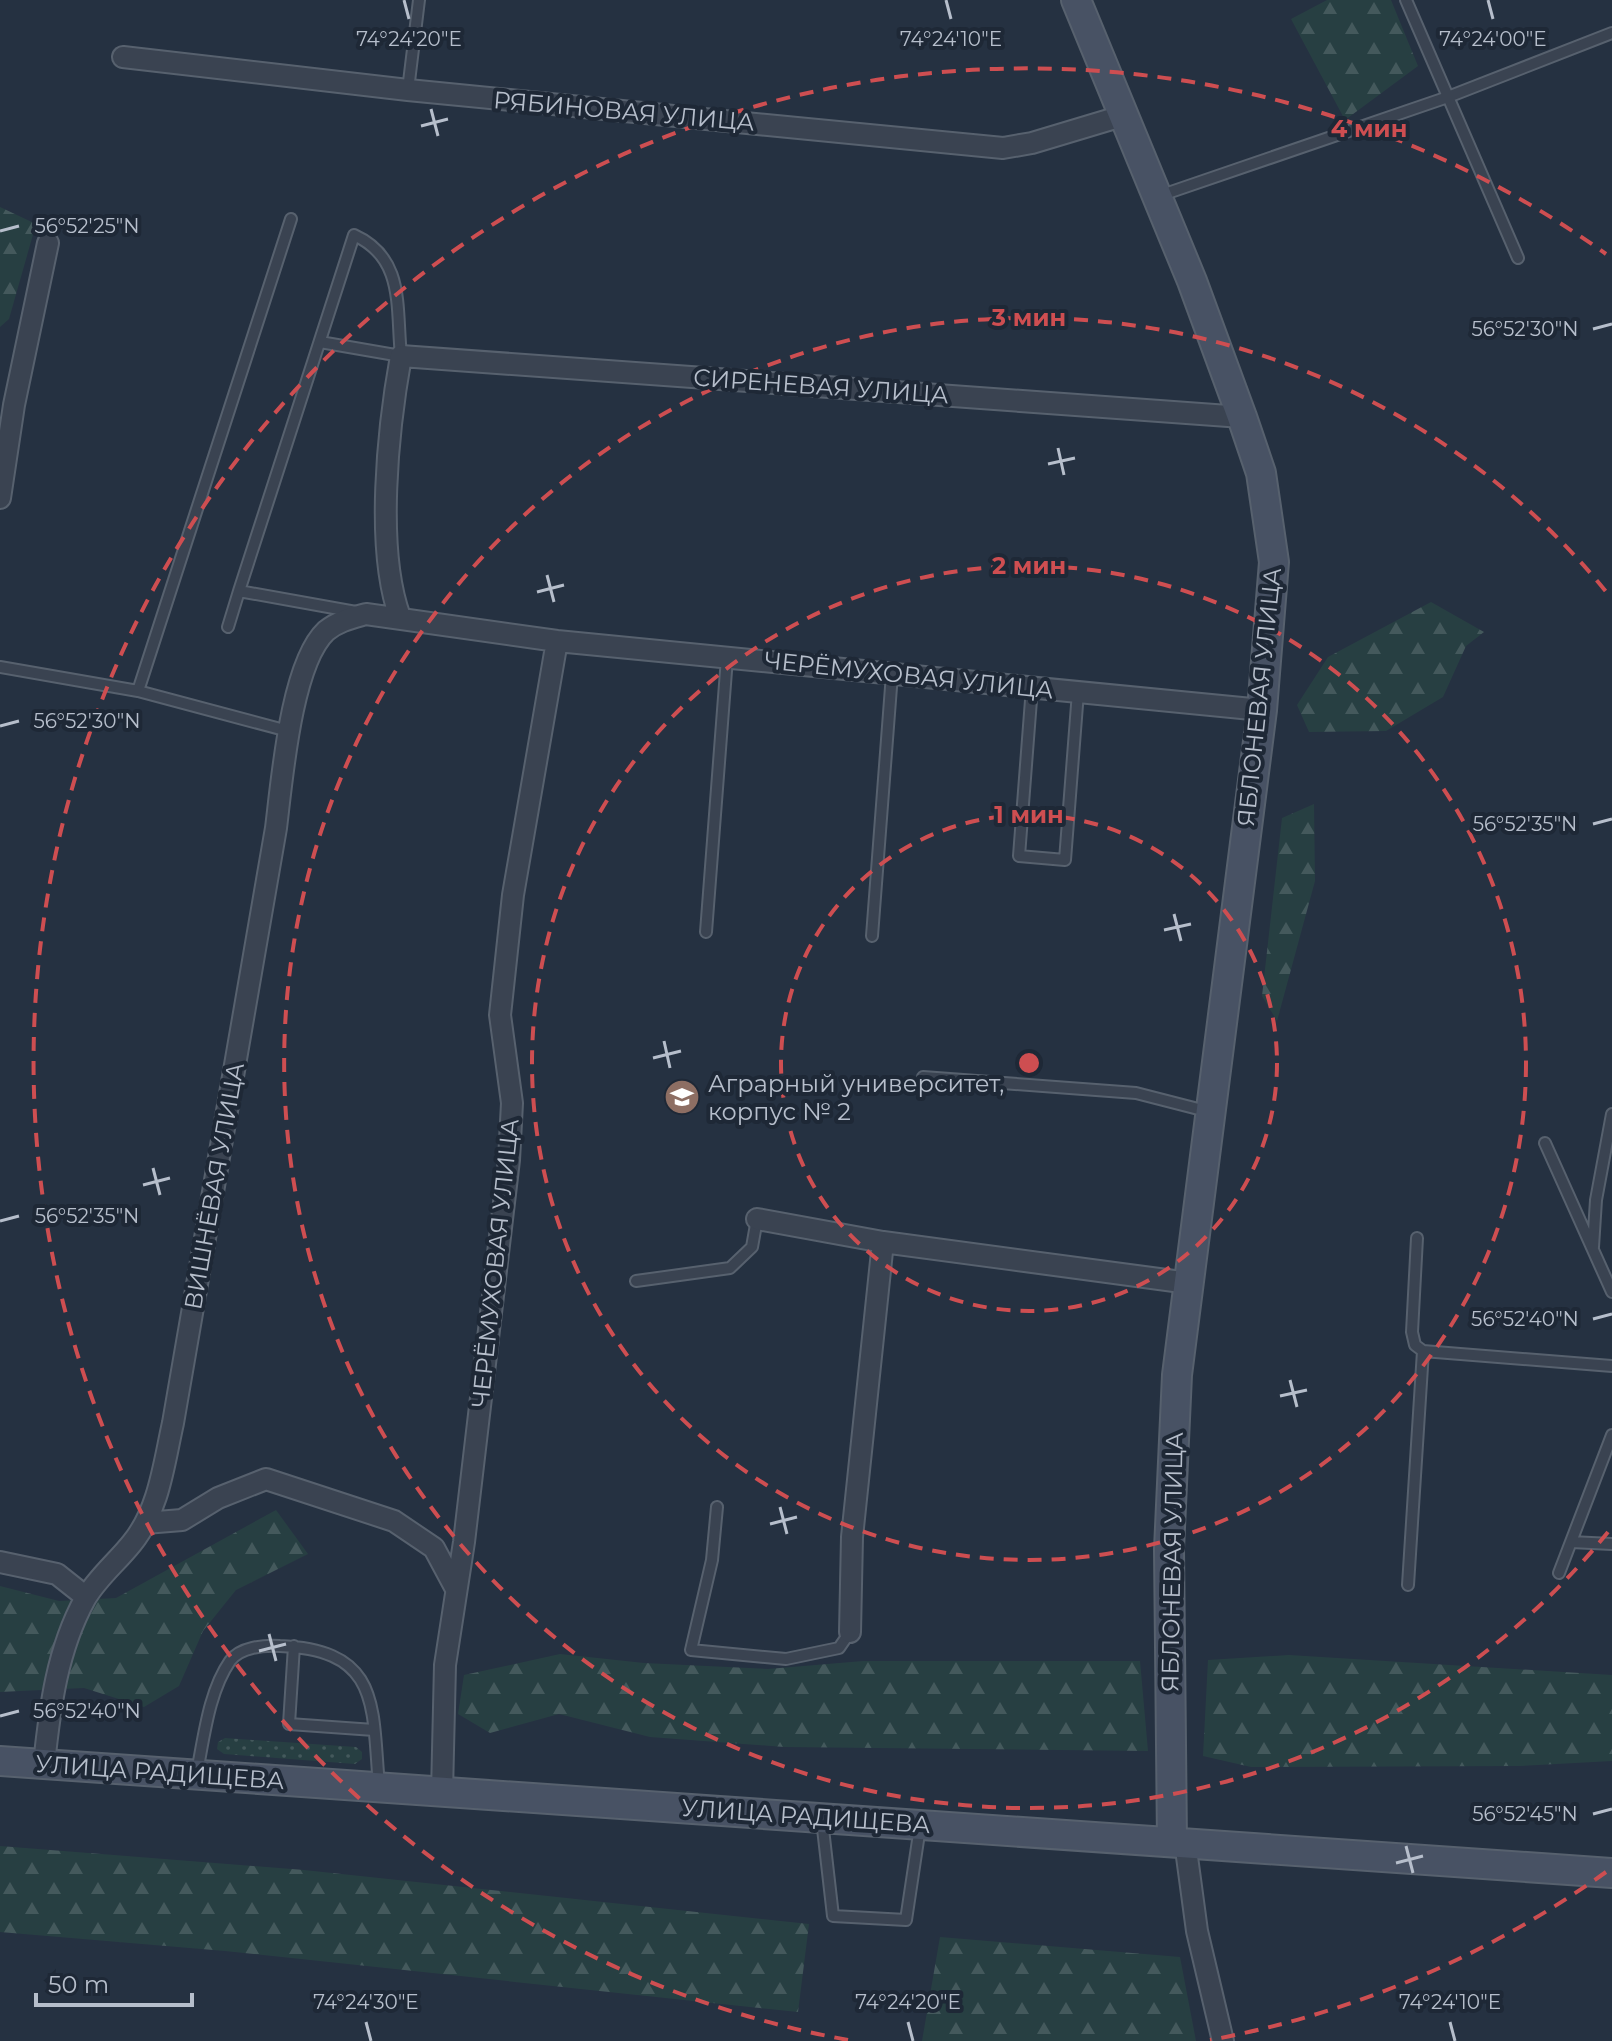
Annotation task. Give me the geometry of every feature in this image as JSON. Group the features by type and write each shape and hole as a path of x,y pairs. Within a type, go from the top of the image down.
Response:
{"street":[{"name":"ЯБЛОНЕВАЯ УЛИЦА","path":"1076,0 1242,417 1261,473 1274,562 1262,710 1189,1283 1170,1460 1179,1842"},
{"name":"РЯБИНОВАЯ УЛИЦА","path":"123,57 408,90 1003,148 1032,143 1122,116"},
{"path":"0,498 14,405 48,243"},
{"name":"СИРЕНЕВАЯ УЛИЦА","path":"401,356 1242,417"},
{"path":"400,617 387,575 391,436 401,356"},
{"name":"ЧЕРЁМУХОВАЯ УЛИЦА","path":"366,614 557,641 1262,710"},
{"name":"ВИШНЁВАЯ УЛИЦА","path":"44,1764 51,1700 68,1636 86,1597 145,1523 173,1423 276,828 288,731 312,650 326,631 343,620 366,614"},
{"name":"ЧЕРЁМУХОВАЯ УЛИЦА","path":"442,1793 445,1665 509,1160 512,1103 500,1015 513,895 557,641"},
{"path":"757,1219 883,1242 1189,1283"},
{"path":"850,1632 852,1537 883,1242"},
{"path":"145,1523 182,1520 218,1498 266,1479 394,1521 434,1548 456,1589"},
{"path":"0,1562 57,1574 86,1597"},
{"name":"УЛИЦА РАДИЩЕВА","path":"0,1761 1612,1873"},
{"path":"1179,1842 1223,2041"}],"lane":[{"path":"408,90 419,0"},
{"path":"1406,0 1518,258"},
{"path":"1157,197 1448,97 1612,33"},
{"path":"138,691 291,219"},
{"path":"228,627 354,235 374,244 387,258 394,281 401,356 320,342"},
{"path":"239,591 366,614"},
{"path":"706,932 727,658"},
{"path":"0,667 138,691 288,731"},
{"path":"872,936 892,674"},
{"path":"1032,687 1019,856 1065,860 1078,692"},
{"path":"923,1077 1136,1093 1211,1112"},
{"path":"1593,1249 1596,1200 1612,1114"},
{"path":"1545,1143 1612,1292"},
{"path":"636,1281 730,1268 752,1247 757,1219"},
{"path":"1417,1238 1412,1332 1415,1345 1423,1351 1612,1366"},
{"path":"1408,1585 1423,1351"},
{"path":"1559,1573 1612,1435"},
{"path":"717,1507 712,1560 691,1650 786,1659 839,1648 850,1632"},
{"path":"1571,1542 1612,1544"},
{"path":"294,1646 289,1724 374,1730"},
{"path":"196,1775 220,1681 231,1658 244,1650 294,1646 336,1656 355,1668 366,1689 380,1788"},
{"path":"822,1818 833,1916 906,1920 921,1824"}],"green space":[{"path":"1327,0 1391,0 1418,66 1345,120 1291,19"},
{"path":"0,207 36,224 9,319 0,327"},
{"path":"1431,602 1484,632 1466,646 1443,697 1386,731 1309,732 1297,705 1328,657"},
{"path":"1314,804 1315,881 1277,1021 1262,996 1282,818"},
{"path":"276,1510 308,1554 236,1590 203,1631 179,1686 144,1707 84,1688 0,1692 0,1586 59,1601 116,1598"},
{"path":"560,1654 644,1663 768,1669 863,1661 1140,1661 1148,1751 784,1747 650,1737 559,1714 490,1733 458,1714 464,1675"},
{"path":"1289,1655 1612,1675 1612,1761 1520,1766 1251,1767 1203,1756 1208,1660"},
{"path":"225,1738 356,1747 362,1752 362,1759 355,1764 224,1754 217,1749 218,1742"},
{"path":"0,1846 304,1870 809,1924 798,2012 225,1951 0,1932"},
{"path":"940,1937 1180,1957 1196,2041 922,2041"}],"place":[{"name":"Аграрный университет, корпус № 2","path":"682,1097"}]}
